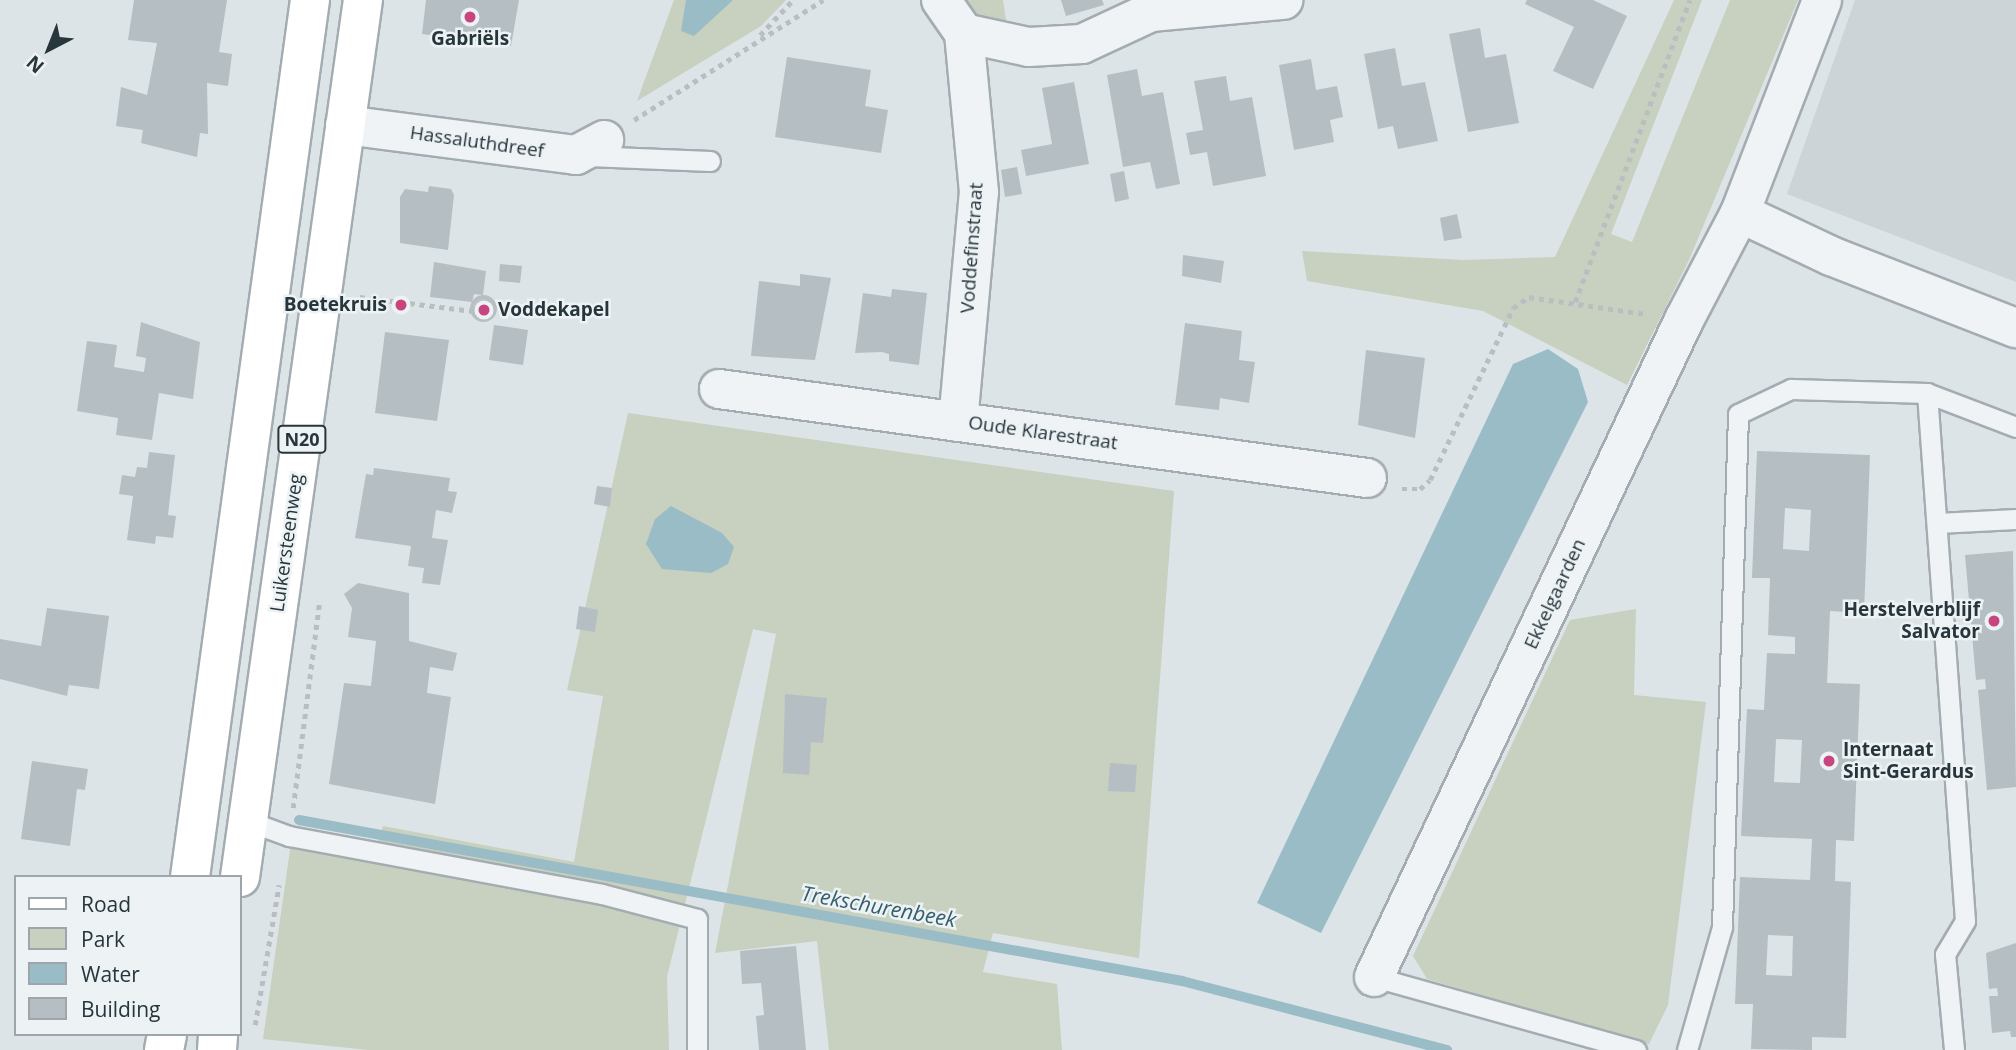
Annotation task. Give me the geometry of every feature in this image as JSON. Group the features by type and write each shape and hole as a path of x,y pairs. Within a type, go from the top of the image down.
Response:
{"main road":[{"name":"N20","path":"190,875 310,0"},
{"name":"Luikersteenweg","path":"240,875 363,0"}],"street":[{"name":"Voddefinstraat","path":"942,0 964,33 979,192 958,422"},
{"path":"964,33 1029,47 1082,44 1151,12 1283,0"},
{"name":"Ekkelgaarden","path":"1374,977 1684,320 1741,213 1822,0"},
{"name":"Hassaluthdreef","path":"345,125 590,147"},
{"path":"1741,213 1831,257 2016,328"},
{"name":"Oude Klarestraat","path":"719,389 1367,478"}],"lane":[{"path":"590,147 710,161"},
{"path":"1687,1050 1722,927 1738,414 1791,389 1927,393 2016,427"},
{"path":"1927,393 1965,921 1945,954 1954,1050"},
{"path":"1937,523 2016,519"},
{"path":"248,821 289,836 602,894 697,919 697,1050"},
{"path":"1374,977 1636,1050"}],"path":[{"path":"755,41 793,0"},
{"path":"590,147 823,0"},
{"path":"1575,302 1690,0"},
{"path":"322,293 473,311"},
{"path":"1367,478 1420,489 1430,480 1513,308 1529,297 1684,320"},
{"path":"475,299 491,300 497,307 490,320 471,317 473,311 475,299"}],"shaded area":[{"path":"1855,0 2016,0 2016,282 1787,194"}],"green space":[{"path":"674,0 786,0 761,26 637,101"},
{"path":"959,0 1003,0 1007,27 984,26"},
{"path":"1674,0 1702,0 1611,234 1632,242 1730,0 1798,0 1689,260 1627,385 1483,311 1307,281 1302,251 1463,260 1555,257"},
{"path":"628,413 1174,491 1139,958 993,933 983,972 1057,984 1062,1050 829,1050 817,941 715,953 776,634 753,629 667,977 669,1050 368,1050 263,1039 291,843 373,855 383,826 574,862 603,696 567,690"},
{"path":"1636,609 1634,695 1706,702 1668,1005 1649,1044 1427,979 1413,956 1570,620"}],"water":[{"path":"686,0 733,0 694,36 681,31"},
{"path":"1548,349 1578,369 1588,402 1321,933 1257,903 1513,364"},
{"path":"671,506 722,533 734,547 728,564 711,573 662,569 646,544 655,519"}],"building":[{"path":"134,0 227,0 219,52 232,54 228,86 207,83 208,134 200,133 197,157 141,143 143,130 116,126 121,87 147,95 157,43 128,40"},
{"name":"Gabriëls","path":"426,0 519,0 511,46 422,34"},
{"path":"1061,0 1102,0 1104,5 1066,16"},
{"path":"1527,0 1593,0 1627,16 1593,89 1553,71 1574,27 1525,4"},
{"path":"1480,28 1485,58 1506,54 1519,123 1468,132 1449,34"},
{"path":"1395,48 1402,86 1425,82 1438,141 1398,149 1393,126 1378,129 1364,54"},
{"path":"787,57 871,70 865,106 888,110 881,153 775,137"},
{"path":"1311,59 1316,90 1337,86 1343,117 1330,120 1334,142 1294,150 1279,65"},
{"path":"1137,69 1142,96 1163,92 1180,184 1156,189 1150,162 1123,167 1107,75"},
{"path":"1226,76 1230,101 1252,97 1266,176 1213,186 1207,152 1190,155 1186,133 1203,130 1194,81"},
{"path":"1074,82 1089,164 1026,176 1021,150 1052,144 1042,88"},
{"path":"1017,167 1022,194 1005,197 1001,170"},
{"path":"1124,171 1129,199 1115,202 1110,174"},
{"path":"429,186 451,189 454,195 448,250 400,243 400,197 405,189 428,192"},
{"path":"1457,214 1462,238 1444,241 1440,218"},
{"path":"1183,255 1224,261 1221,283 1182,276"},
{"path":"434,262 486,271 483,295 474,294 472,302 430,297"},
{"path":"500,264 522,266 520,283 499,281"},
{"path":"800,274 831,278 815,360 751,356 759,281 800,286"},
{"path":"892,289 927,293 919,365 889,361 889,354 882,352 855,353 863,293 891,297"},
{"name":"Voddekapel","path":"484,299 491,302 494,309 491,316 484,319 477,316 474,309 477,302"},
{"path":"141,322 200,342 193,399 159,393 152,440 116,435 118,418 77,411 87,341 117,345 114,367 144,372 146,358 136,356"},
{"path":"1185,323 1242,331 1239,360 1255,362 1249,403 1220,398 1219,410 1175,405"},
{"path":"494,325 528,330 523,365 489,360"},
{"path":"385,332 449,340 437,421 375,413"},
{"path":"1366,350 1425,358 1415,438 1358,425"},
{"name":"Internaat Sint-Gerardus","path":"1757,451 1870,455 1864,613 1830,611 1827,683 1860,684 1854,841 1836,840 1835,881 1851,882 1846,1038 1812,1037 1812,1050 1751,1049 1753,1004 1735,1004 1740,877 1810,880 1812,839 1741,836 1747,709 1764,710 1767,653 1795,654 1795,637 1768,635 1770,578 1752,578","holes":["1785,508 1811,510 1809,551 1783,549","1776,739 1802,740 1800,783 1774,782","1768,935 1793,936 1792,976 1766,975"]},
{"path":"149,452 175,455 168,515 176,516 173,538 156,536 155,544 127,540 133,496 119,494 122,475 135,477 137,467 147,468"},
{"path":"374,468 450,478 448,491 457,492 452,513 436,510 432,538 448,540 440,585 422,583 424,568 408,566 411,546 355,538 366,474 373,475"},
{"path":"597,486 612,488 610,507 594,504"},
{"name":"Herstelverblijf Salvator","path":"2013,551 2016,787 1987,790 1978,690 1986,689 1985,679 1976,680 1965,555"},
{"path":"358,583 409,593 409,641 457,653 453,671 430,667 427,693 451,697 435,804 329,784 344,683 371,686 376,641 348,637 352,608 344,594"},
{"path":"579,606 598,610 595,632 576,629"},
{"path":"47,608 109,616 99,689 69,685 67,696 0,679 0,639 41,646"},
{"path":"785,694 827,698 823,743 811,742 809,775 783,773"},
{"path":"32,761 88,769 85,790 77,789 70,846 21,839"},
{"path":"1110,763 1137,765 1135,792 1108,791"},
{"path":"2016,943 2016,1037 2011,1037 2010,1031 1992,1033 1989,996 1998,996 1997,988 1989,989 1986,953"},
{"path":"796,946 806,1050 759,1050 756,1016 764,1015 761,983 742,984 740,951"}],"waterway":[{"name":"Trekschurenbeek","path":"299,820 1182,981 1447,1050"}],"place":[{"name":"Gabriëls","path":"470,17"},
{"name":"Boetekruis","path":"401,305"},
{"name":"Voddekapel","path":"484,310"},
{"name":"Herstelverblijf Salvator","path":"1994,621"},
{"name":"Internaat Sint-Gerardus","path":"1829,761"}]}
